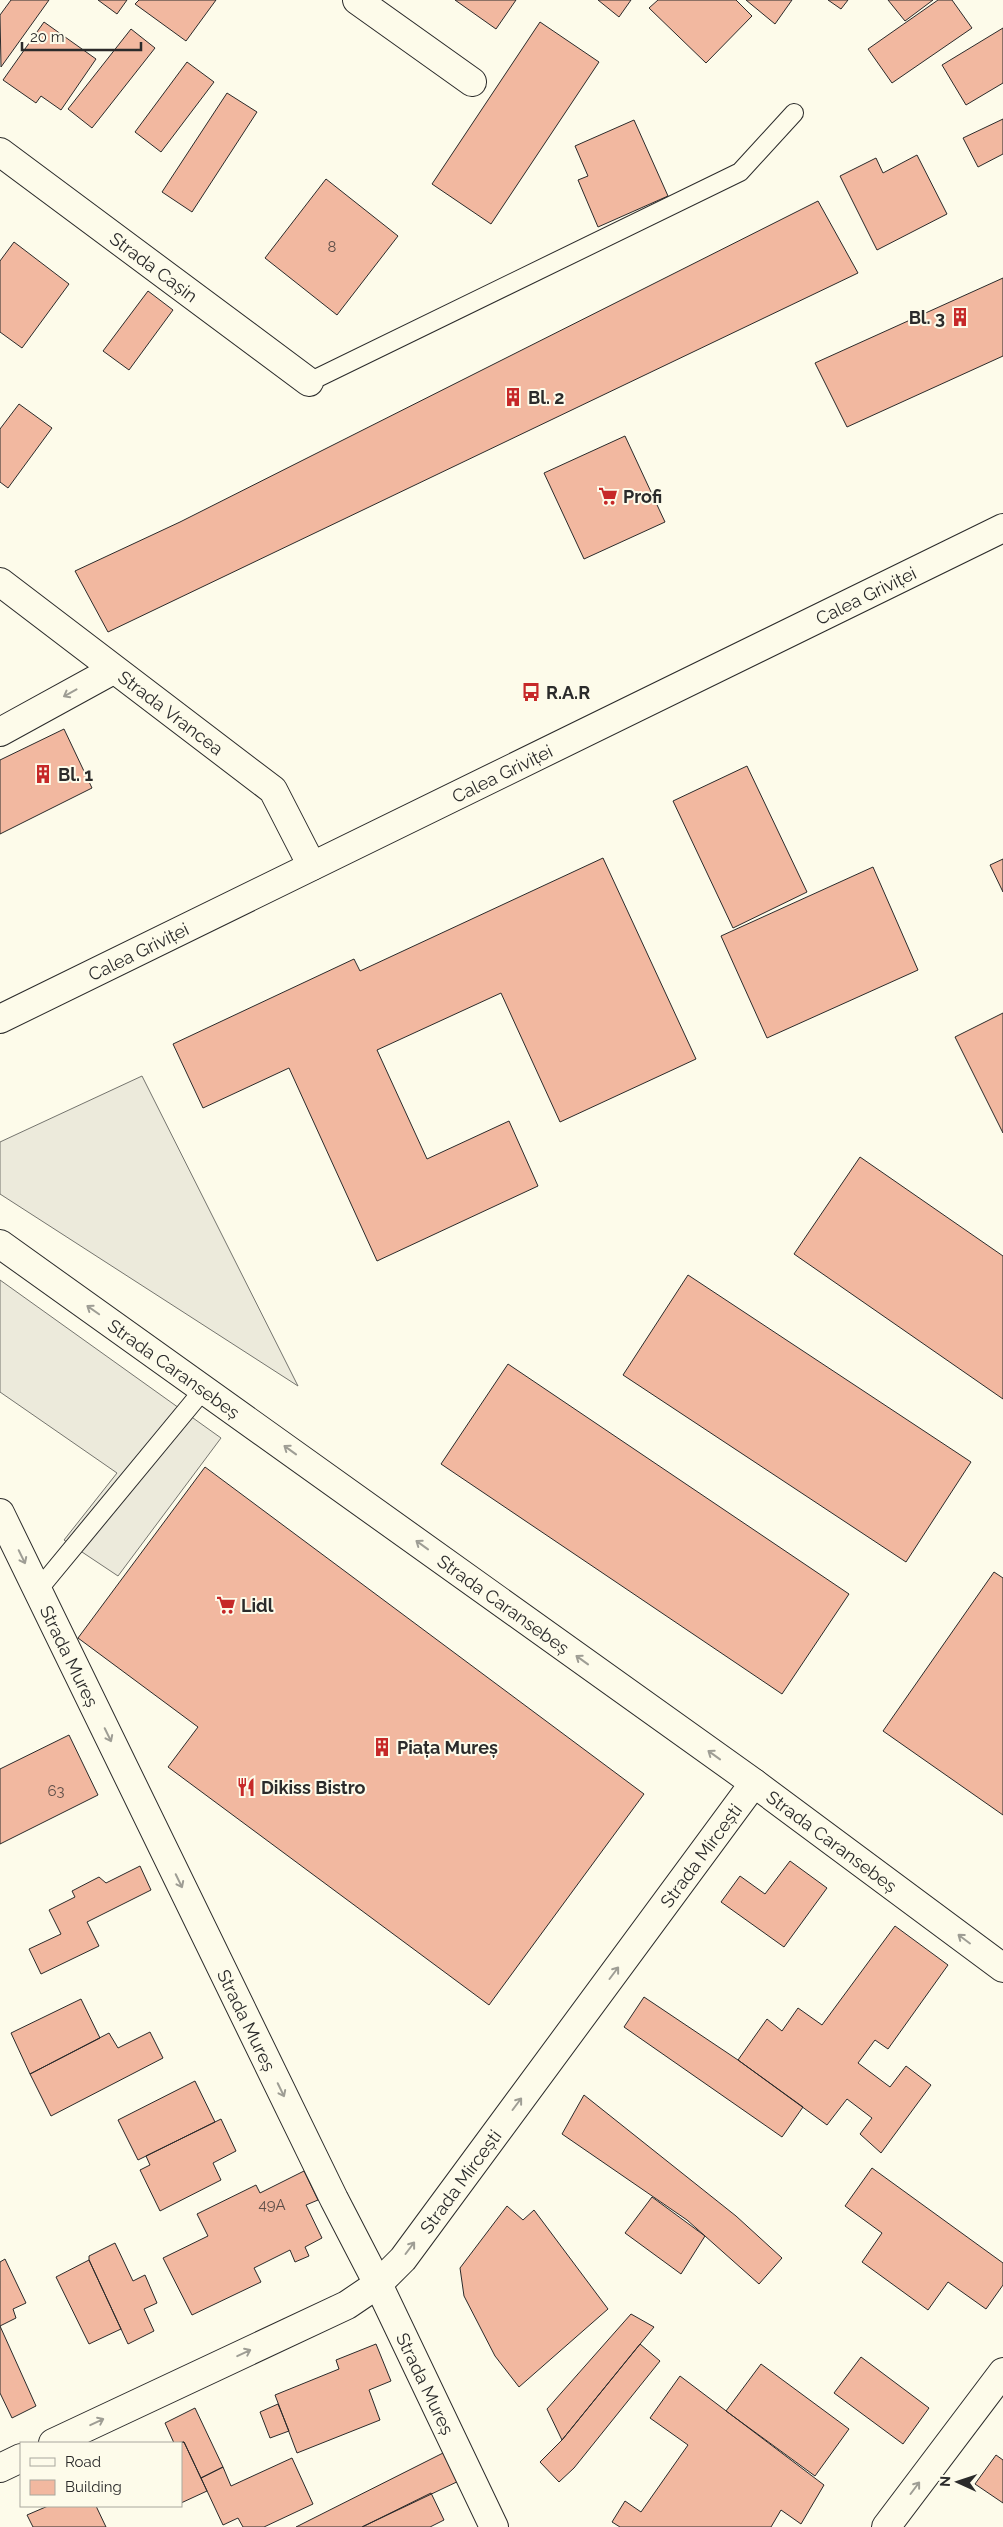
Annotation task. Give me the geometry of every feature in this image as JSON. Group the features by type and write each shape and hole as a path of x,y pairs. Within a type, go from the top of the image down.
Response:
{"street":[{"path":"358,0 472,82"},
{"name":"Strada Cașin","path":"0,152 309,382"},
{"name":"Calea Griviței","path":"0,1019 1003,528"},
{"name":"Strada Vrancea","path":"0,582 113,670 273,790 312,866"},
{"path":"0,732 113,670"},
{"name":"Strada Caransebeș","path":"0,1244 754,1784 1003,1968"},
{"name":"Strada Mureș","path":"0,1514 325,2181 378,2284 494,2527"},
{"name":"Strada Mircești","path":"54,2442 347,2304 378,2284 403,2259 754,1784"},
{"path":"886,2527 1000,2381"},
{"path":"0,2468 20,2458"}],"lane":[{"path":"309,382 740,172 794,113"},
{"path":"38,1590 204,1389"}],"shaded area":[{"path":"142,1076 298,1386 0,1194 0,1142"},
{"path":"0,1280 221,1438 118,1576 64,1540 117,1473 0,1392"}],"building":[{"path":"11,0 49,0 1,67 0,15"},
{"path":"98,0 127,0 117,14"},
{"path":"139,0 216,0 186,41 135,4"},
{"path":"455,0 516,0 496,29"},
{"path":"598,0 631,0 619,17"},
{"path":"658,0 736,0 752,16 706,63 649,8"},
{"path":"746,0 792,0 775,24"},
{"path":"828,0 848,0 841,9"},
{"path":"888,0 933,0 905,21"},
{"path":"938,0 952,0 972,28 892,83 868,49"},
{"path":"44,22 96,59 61,110 41,96 36,103 3,80"},
{"path":"540,22 599,62 491,224 432,184"},
{"path":"1003,28 1003,83 966,105 942,65"},
{"path":"131,29 155,48 92,128 68,109"},
{"path":"187,62 214,82 161,152 135,132"},
{"path":"227,93 257,112 192,212 162,192"},
{"path":"1003,119 1003,154 978,167 963,138"},
{"path":"634,120 668,196 598,227 578,180 588,176 575,146"},
{"path":"917,155 947,214 877,250 840,176 876,158 883,173"},
{"path":"326,179 398,236 337,315 265,258"},
{"name":"Bl. 2","path":"818,201 858,273 108,632 75,571 180,522"},
{"path":"14,242 69,284 22,348 0,332 0,261"},
{"name":"Bl. 3","path":"1003,278 1003,356 847,427 815,363"},
{"path":"148,291 173,310 129,370 103,351"},
{"path":"19,404 52,428 8,488 0,482 0,429"},
{"path":"625,436 665,522 584,559 544,473"},
{"name":"Bl. 1","path":"64,729 92,788 0,834 0,760"},
{"path":"747,766 807,892 733,928 673,801"},
{"path":"603,858 696,1059 560,1122 501,993 377,1050 427,1159 509,1121 538,1186 377,1261 289,1068 203,1108 173,1044 354,959 360,971"},
{"path":"1003,859 1003,892 990,865"},
{"path":"873,867 918,970 767,1038 721,936"},
{"path":"1003,1013 1003,1133 955,1037"},
{"path":"860,1157 1003,1256 1003,1399 794,1254"},
{"path":"688,1275 971,1462 906,1562 623,1375"},
{"path":"508,1364 849,1594 782,1694 441,1464"},
{"name":"Piața Mureș","path":"205,1467 644,1794 489,2005 168,1767 198,1727 78,1638"},
{"path":"994,1572 1003,1578 1003,1815 883,1731"},
{"path":"69,1735 98,1795 0,1844 0,1769"},
{"path":"790,1861 827,1888 784,1947 721,1902 740,1876 765,1894"},
{"path":"140,1866 151,1890 87,1922 99,1946 41,1974 29,1949 61,1934 49,1910 75,1897 72,1891 99,1877 106,1883"},
{"path":"895,1926 948,1965 888,2049 875,2040 858,2063 890,2087 906,2066 931,2085 881,2153 860,2134 872,2118 847,2099 827,2125 738,2060 767,2019 782,2031 798,2008 822,2025"},
{"path":"644,1997 738,2060 803,2107 782,2137 624,2027"},
{"path":"81,1999 100,2038 30,2074 11,2033"},
{"path":"150,2032 163,2058 51,2116 30,2074 109,2033 118,2048"},
{"path":"195,2081 215,2122 138,2160 118,2120"},
{"path":"584,2095 736,2216 782,2258 759,2284 687,2220 562,2134"},
{"path":"221,2119 236,2151 213,2163 221,2180 160,2211 140,2170 150,2165 146,2156"},
{"path":"872,2168 1003,2263 1003,2285 986,2309 948,2282 928,2310 862,2262 882,2233 845,2206"},
{"path":"304,2171 318,2200 306,2205 322,2238 305,2247 309,2256 295,2262 290,2250 254,2268 261,2282 192,2315 163,2258 208,2236 197,2214 256,2185 260,2193"},
{"path":"652,2197 705,2236 681,2274 625,2233"},
{"path":"507,2206 523,2220 534,2210 608,2309 519,2387 495,2356 464,2296 460,2268"},
{"path":"115,2243 133,2281 145,2275 157,2303 144,2309 154,2331 128,2344 89,2260 89,2256"},
{"path":"5,2259 26,2303 13,2309 16,2318 0,2326 0,2262"},
{"path":"89,2260 121,2329 89,2344 56,2277"},
{"path":"631,2314 654,2327 562,2440 547,2409"},
{"path":"0,2326 36,2406 12,2418 0,2393"},
{"path":"376,2344 391,2381 369,2390 380,2420 297,2453 275,2395 339,2369 336,2360"},
{"path":"640,2344 660,2361 574,2468 559,2482 540,2462 562,2440"},
{"path":"861,2357 929,2408 903,2444 834,2393"},
{"path":"761,2364 849,2429 815,2476 726,2411"},
{"path":"680,2376 824,2485 801,2524 781,2510 771,2527 620,2527 612,2522 625,2501 641,2512 688,2445 650,2418"},
{"path":"278,2404 289,2431 270,2438 260,2412"},
{"path":"195,2408 223,2467 201,2478 184,2442 174,2442 165,2423"},
{"path":"182,2442 184,2442 207,2491 182,2503"},
{"path":"449,2450 463,2479 362,2527 296,2527"},
{"path":"996,2455 1003,2460 1003,2503 975,2484"},
{"path":"292,2458 313,2504 264,2527 243,2527 238,2518 223,2525 201,2478 223,2467 231,2486"},
{"path":"431,2493 444,2520 430,2527 362,2527"},
{"path":"46,2507 96,2507 106,2527 33,2527 27,2515"}],"place":[{"name":"Bl. 3","path":"960,317"},
{"name":"Bl. 2","path":"513,397"},
{"name":"Profi","path":"608,496"},
{"name":"R.A.R","path":"531,692"},
{"name":"Bl. 1","path":"43,774"},
{"name":"Lidl","path":"226,1605"},
{"name":"Piața Mureș","path":"382,1747"},
{"name":"Dikiss Bistro","path":"246,1787"}]}
